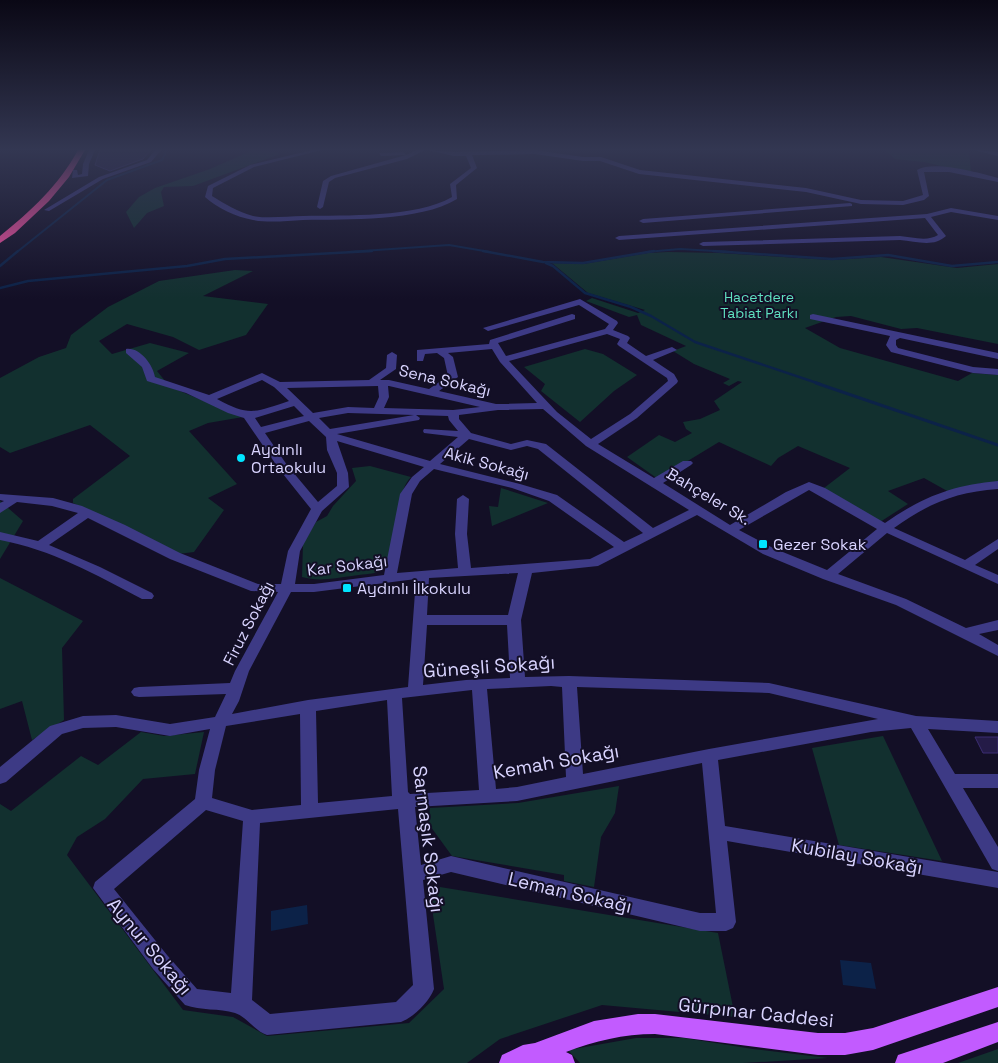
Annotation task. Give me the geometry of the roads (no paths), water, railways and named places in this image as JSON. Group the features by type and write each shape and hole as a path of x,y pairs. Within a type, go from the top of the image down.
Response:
{"highway":[{"path":"0,240 30,214 43,200"},
{"path":"0,230 22,209"},
{"path":"0,247 46,210"}],"main road":[{"name":"Gürpınar Caddesi","path":"510,1063 522,1055 536,1052 586,1032 631,1023 655,1024 818,1044 845,1044 873,1039 998,997"},
{"path":"906,1063 938,1054 998,1032"},
{"path":"536,1052 550,1055 564,1063"}],"street":[{"path":"46,210 57,200"},
{"path":"46,210 65,200"},
{"path":"213,200 234,212 254,218 386,215 431,209 444,206 453,200"},
{"path":"320,207 322,200"},
{"path":"848,200 903,203 919,200"},
{"path":"643,220 843,205 910,216"},
{"path":"619,238 936,214 998,219"},
{"path":"724,215 743,228"},
{"path":"703,244 906,238 937,240 942,236 927,216"},
{"path":"870,219 906,238"},
{"path":"488,328 580,302 614,323 608,331"},
{"path":"813,316 998,356"},
{"path":"420,359 420,352 494,344 572,317"},
{"path":"503,360 598,332 608,331 625,338 622,344 671,376 673,381 633,416 590,444"},
{"path":"898,335 892,340 891,345 894,350 972,370 998,372"},
{"name":"Bahçeler Sk.","path":"494,344 503,360 546,406 590,444 730,530 768,551 828,576 901,602 998,651"},
{"path":"646,359 672,350"},
{"path":"128,351 140,357 150,373 150,379 172,384 209,399 234,413 248,416 294,403"},
{"path":"431,392 452,377 448,356 440,351"},
{"path":"377,411 384,397 379,384 374,380 390,369 392,354"},
{"path":"209,399 262,376 278,385 294,403 329,434 330,447 344,476 343,487 317,509 283,467 248,416"},
{"name":"Sena Sokağı","path":"278,385 400,384 496,407 546,406"},
{"path":"260,431 309,417 348,410 453,413 496,407"},
{"path":"329,434 417,418 426,413"},
{"path":"453,413 454,420 467,435"},
{"path":"428,431 467,435 511,447 527,443 542,446 651,533"},
{"name":"Akik Sokağı","path":"329,434 432,465 516,486 553,498 564,504 622,548"},
{"path":"390,577 406,494 416,479 467,435"},
{"path":"654,483 687,463"},
{"path":"828,576 884,528 914,507 946,493 981,485 998,485"},
{"path":"730,530 809,486 821,491 884,528 998,580"},
{"path":"463,499 460,534 465,571"},
{"name":"Kar Sokağı","path":"6,501 53,502 87,513 175,556 256,588 314,588 423,574 593,564 698,510"},
{"name":"Firuz Sokağı","path":"203,802 207,770 220,722 231,702 235,688 253,649 287,588 294,550 317,509"},
{"path":"39,547 67,525 87,513"},
{"path":"0,536 39,547 147,596"},
{"path":"966,565 998,543"},
{"path":"518,683 514,620 526,569"},
{"path":"415,691 423,574"},
{"path":"420,620 514,620"},
{"path":"964,633 998,625"},
{"path":"569,681 575,781"},
{"name":"Güneşli Sokağı","path":"0,777 56,730 83,722 116,721 170,730 308,706 415,691 518,683 569,681 769,688 916,722 998,727"},
{"path":"479,685 488,795"},
{"path":"139,692 235,688"},
{"name":"Sarmaşık Sokağı","path":"394,694 400,794 406,801 424,989"},
{"path":"308,706 310,811"},
{"name":"Kemah Sokağı","path":"203,802 252,817 406,801 517,794 709,754 871,726 897,722 916,722"},
{"path":"916,722 998,863"},
{"path":"709,754 716,832"},
{"path":"950,781 998,781"},
{"name":"Aynur Sokağı","path":"203,802 102,888 160,962 192,998 241,1004 268,1024 401,1012 424,989"},
{"path":"241,1004 252,817"},
{"name":"Kubilay Sokağı","path":"716,832 998,880"},
{"name":"Leman Sokağı","path":"414,875 451,864 700,922 726,922 716,832"}],"water":[{"path":"307,905 308,924 271,931 271,911"},
{"path":"840,960 871,963 876,989 843,985"}],"waterway":[{"path":"17,252 82,200"},
{"path":"348,252 449,245 490,252"},
{"path":"650,252 680,249 732,252"},
{"path":"0,266 18,251"},
{"path":"0,288 28,281 187,266 225,259 372,251"},
{"path":"483,251 543,262 583,263 650,252"},
{"path":"713,251 832,259 888,255 952,266 998,262"},
{"path":"646,252 650,252"},
{"path":"546,263 553,266 585,293 631,307 651,316 695,342 820,384"},
{"path":"816,383 998,445"}],"place":[{"name":"Aydınlı Ortaokulu","path":"241,458"},
{"name":"Gezer Sokak","path":"763,544"},
{"name":"Aydınlı İlkokulu","path":"347,588"}],"park label":[{"name":"Hacetdere Tabiat Parkı","path":"759,306"}]}
